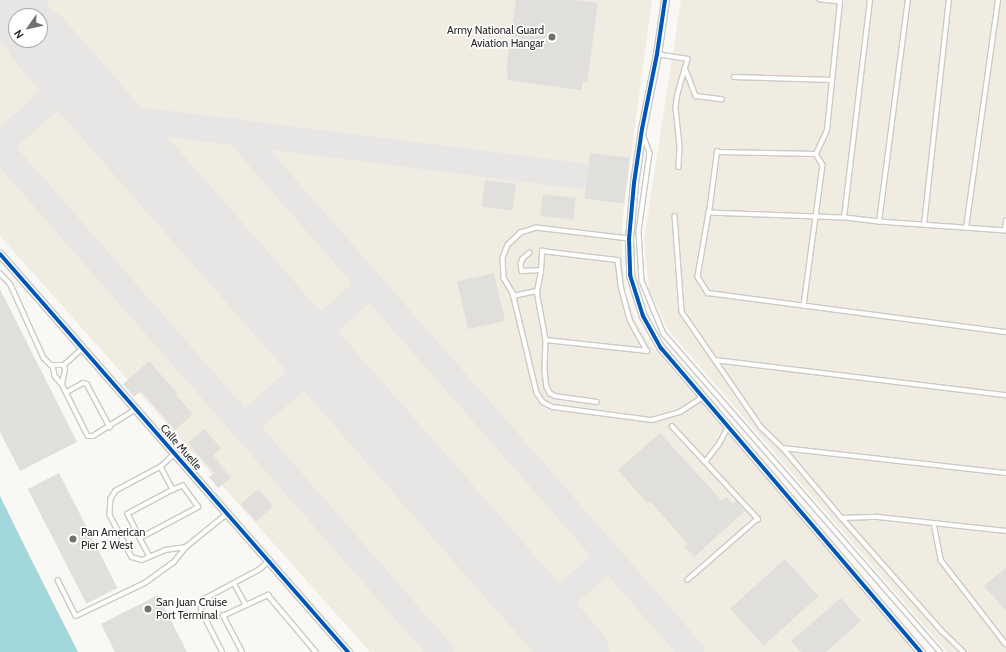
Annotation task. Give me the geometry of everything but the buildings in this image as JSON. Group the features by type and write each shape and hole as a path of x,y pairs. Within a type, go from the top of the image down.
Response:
{"street":[{"path":"665,0 657,54 642,129 634,183 629,239 630,275 643,316 661,348 921,652"},
{"name":"Calle Muelle","path":"0,254 270,560 348,652"}],"lane":[{"path":"816,154 827,130 840,1 820,0"},
{"path":"844,218 870,0"},
{"path":"879,222 908,0"},
{"path":"924,225 949,0"},
{"path":"966,228 998,0"},
{"path":"657,54 688,59 678,93 676,108 680,147 679,167"},
{"path":"686,70 696,96 722,99"},
{"path":"734,78 832,80"},
{"path":"642,129 650,153 639,231 642,281 664,334 940,652"},
{"path":"816,154 717,152 709,213 698,277 708,293 1006,332"},
{"path":"804,306 823,166 816,154"},
{"path":"709,213 844,218 1005,231 1006,221"},
{"path":"675,216 682,312 761,427 783,448 842,518 943,632 964,652"},
{"path":"629,239 537,228 521,233 508,245 503,258 504,278 513,296 537,394 543,402 553,407 652,420 680,412 703,397"},
{"path":"546,340 647,351 630,320 620,286 618,260 542,251 541,270 537,291 546,340 545,370 547,387 550,393 555,396 597,402"},
{"path":"530,253 523,259 521,264 522,271 541,270"},
{"path":"0,273 10,285 44,358 53,366 55,376 67,392 88,436 93,436 110,427 136,409"},
{"path":"513,296 537,291"},
{"path":"53,366 64,365 83,348"},
{"path":"715,360 1006,395"},
{"path":"62,384 65,370 64,365"},
{"path":"67,392 83,383 87,384 110,427"},
{"path":"672,426 758,519 688,580"},
{"path":"705,462 720,444 728,427"},
{"path":"783,448 1006,473"},
{"path":"176,454 161,467 116,491 111,499 110,514 132,557 142,560 165,550 186,547"},
{"path":"161,467 173,490"},
{"path":"140,538 198,507 183,486 128,514 140,538 150,557"},
{"path":"58,580 76,616 145,583 173,563 186,547 228,513"},
{"path":"842,518 878,517 1006,531"},
{"path":"934,523 940,560 1006,644"},
{"path":"222,652 201,610 202,603 206,598 260,569 270,560"},
{"path":"234,583 246,606"},
{"path":"242,652 223,616 268,595 316,652"}],"shaded area":[{"path":"0,0 652,0 622,223 622,260 626,294 635,319 649,343 917,652 370,652 0,236"},
{"path":"681,0 1006,0 1006,652 947,652 668,330 649,290 644,240"}],"water":[{"path":"0,496 31,559 78,652 0,652"}],"pier":[{"path":"0,494 2,495 80,652"}],"taxiway":[{"path":"0,144 74,79"},
{"path":"106,116 580,176"},
{"path":"236,131 692,652"},
{"path":"0,148 441,652"},
{"path":"305,343 370,285"},
{"path":"243,427 319,360"},
{"path":"543,615 609,557"}],"runway":[{"path":"4,0 11,8"},
{"path":"46,48 576,652"}],"cycle path":[{"path":"665,0 657,54 642,129 634,183 629,239 630,275 643,316 661,348 921,652"},
{"path":"0,254 348,652"}],"place":[{"name":"Army National Guard Aviation Hangar","path":"552,37"},
{"name":"Pan American Pier 2 West","path":"73,539"},
{"name":"San Juan Cruise Port Terminal","path":"148,609"}]}
